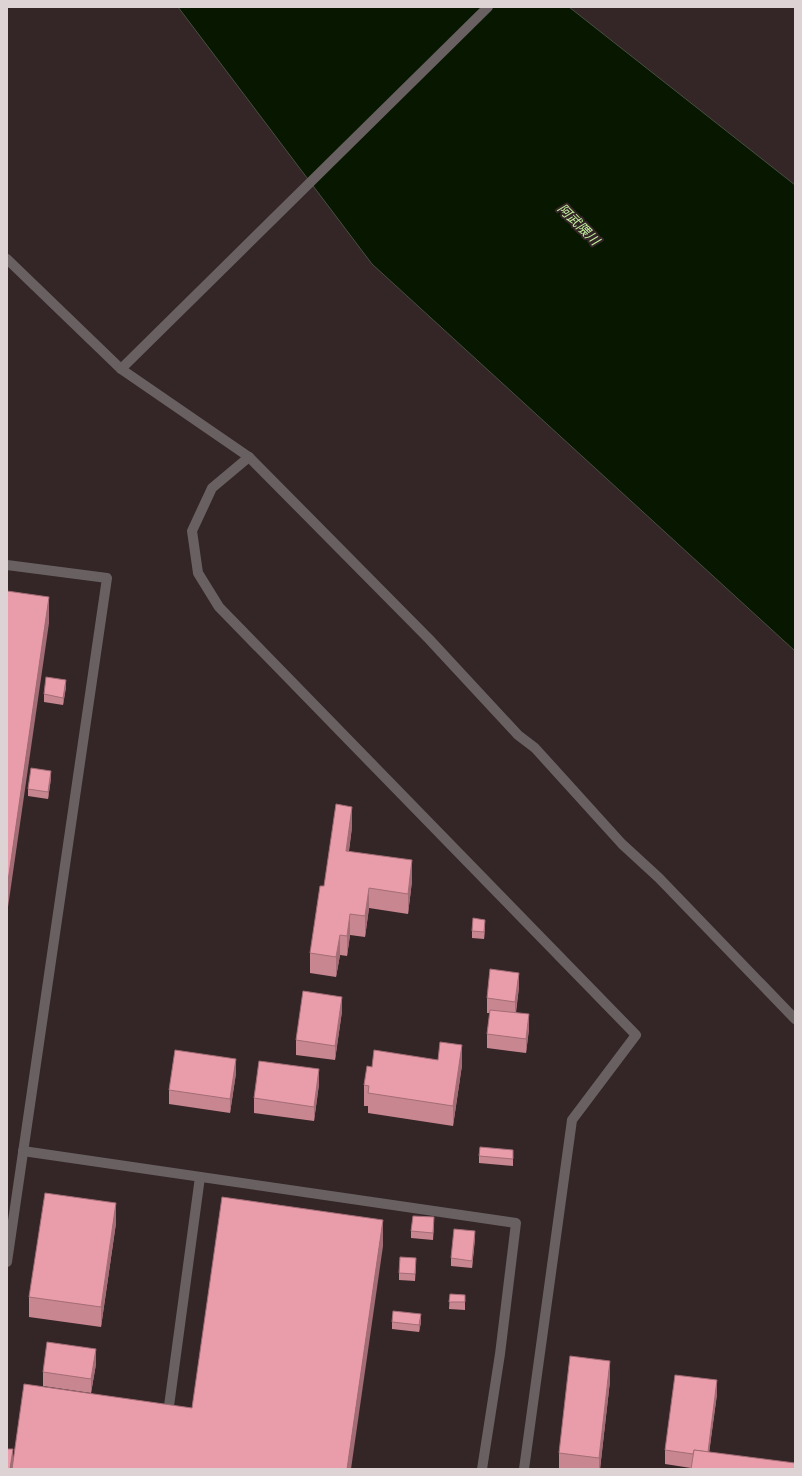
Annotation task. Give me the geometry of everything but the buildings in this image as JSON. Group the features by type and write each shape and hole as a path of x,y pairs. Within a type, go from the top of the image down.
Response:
{"street":[{"path":"121,369 488,7"},
{"path":"7,259 121,369 249,457 429,639 518,735 535,748 622,844 659,878 795,1020"},
{"path":"7,265 19,271"},
{"path":"249,457 212,488 192,532 198,573 219,607 636,1035 572,1120 524,1469"},
{"path":"7,565 107,578 7,1262"},
{"path":"23,1151 516,1223 500,1354 482,1469"},
{"path":"169,1406 200,1177"}],"water":[{"name":"阿武隈川","path":"178,7 569,7 795,185 795,651 372,264"}]}
